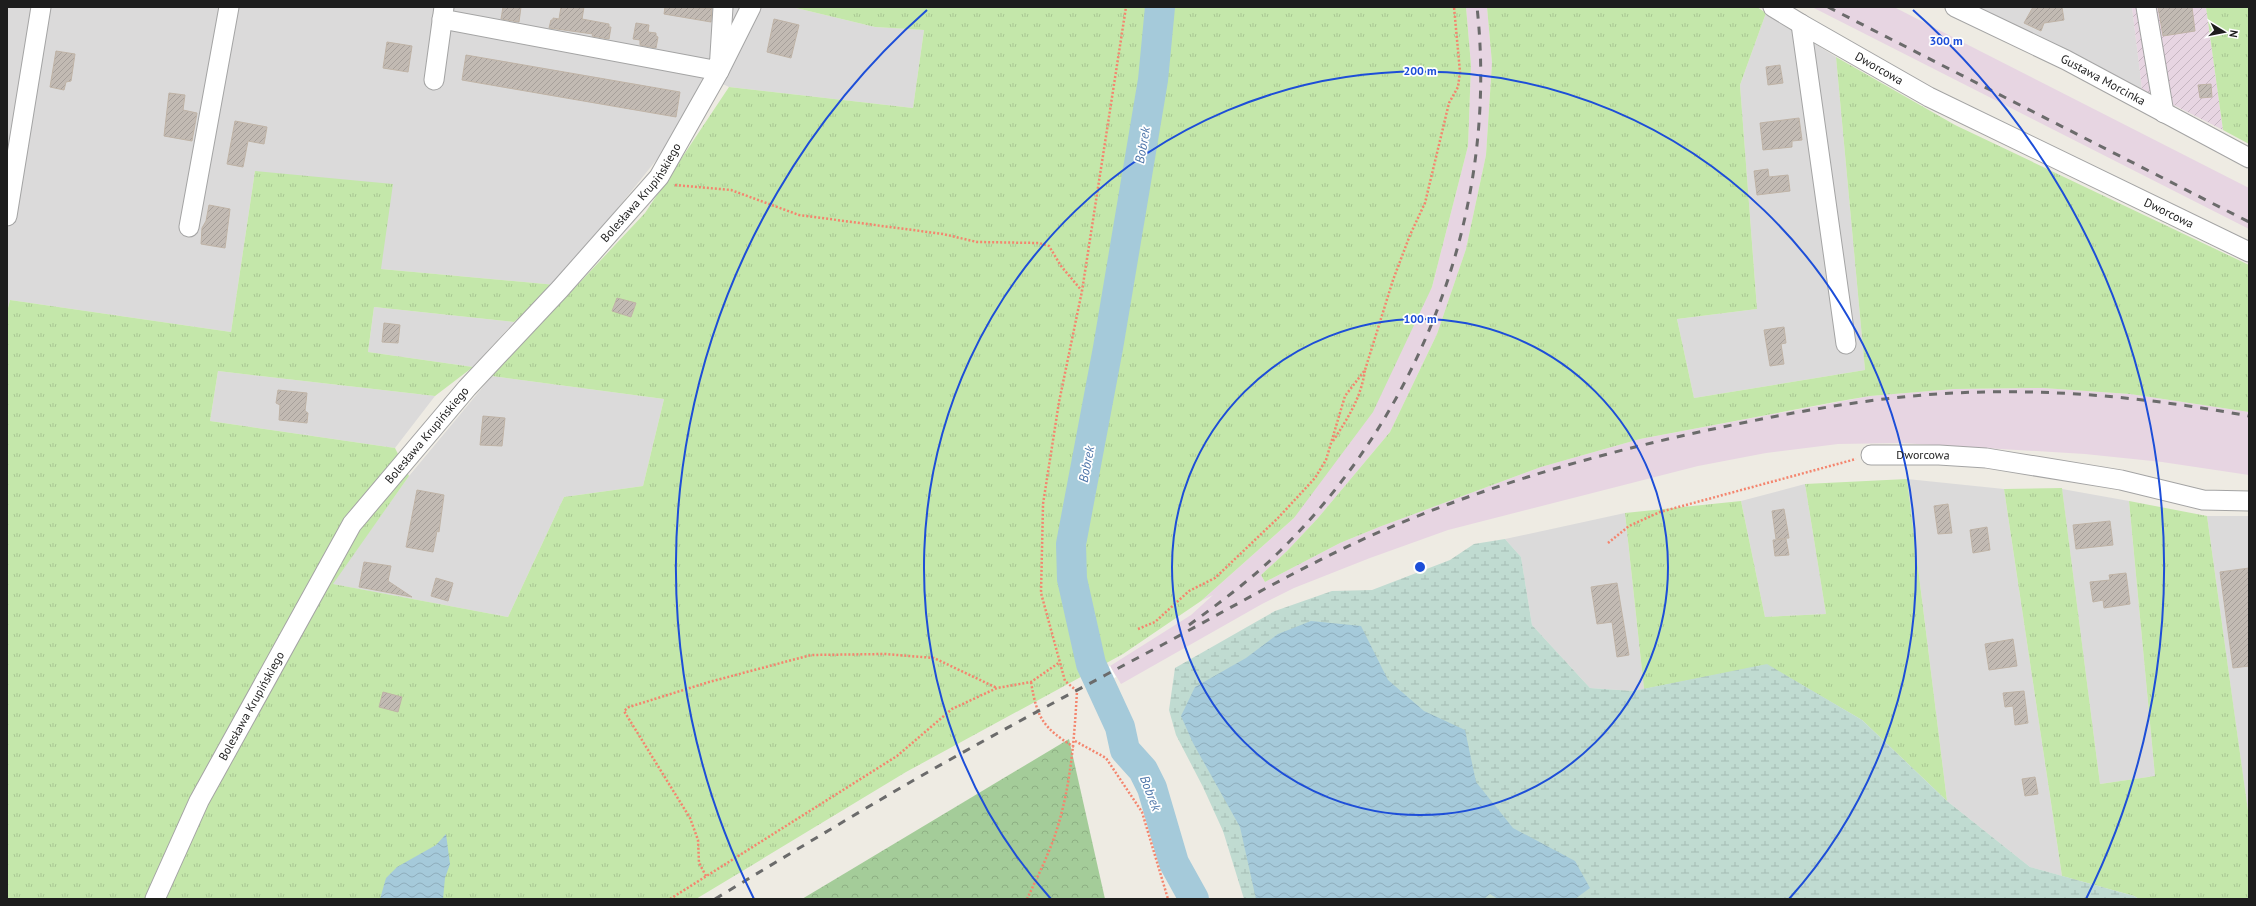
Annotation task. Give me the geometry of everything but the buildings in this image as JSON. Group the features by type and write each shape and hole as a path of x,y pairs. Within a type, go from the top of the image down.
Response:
{"street":[{"path":"7,216 41,7"},
{"path":"189,227 229,7"},
{"path":"434,80 443,13 719,71 723,7"},
{"name":"Bolesława Krupińskiego","path":"155,899 199,801 352,524 467,388 560,289 659,177 719,71 751,7"},
{"name":"Dworcowa","path":"1773,7 1956,110 2249,252"},
{"name":"Gustawa Morcinka","path":"1955,7 2066,60 2249,158"},
{"path":"2146,7 2164,113"},
{"path":"1801,24 1846,344"},
{"name":"Dworcowa","path":"1871,455 1939,455 1986,458 2121,480 2203,500 2249,501"}],"path":[{"path":"1026,899 1051,846 1067,793 1074,747 1077,691 1065,681 1041,593 1043,504 1059,402 1082,291 1126,7"},
{"path":"1331,443 1355,406 1363,386 1365,370 1393,280 1410,235 1425,203 1449,103 1458,87 1460,72 1454,7"},
{"path":"659,177 668,184 730,190 799,215 943,234 977,242 1039,243 1049,246 1061,266 1082,291"},
{"path":"1138,629 1155,622 1189,591 1215,578 1272,523 1315,478 1326,460 1345,396 1365,370"},
{"path":"1608,543 1629,526 1660,512 1871,455"},
{"path":"706,876 699,863 698,840 690,818 624,711 629,707 709,682 811,655 885,654 934,658 997,688"},
{"path":"670,899 897,756 952,709 997,688 1030,682 1060,662"},
{"path":"1030,682 1037,712 1053,734 1074,747"},
{"path":"1074,741 1106,758 1142,812 1168,899"}],"shaded area":[{"path":"7,7 792,7 875,27 924,30 913,108 729,87 706,76 670,143 556,285 381,269 255,171 231,332 10,300 7,312"},
{"path":"1466,7 1487,7 1492,63 1486,155 1466,249 1437,334 1390,432 1318,518 1287,551 1261,575 1265,582 1340,543 1541,467 1640,439 1870,396 1954,389 2043,388 2130,394 2249,412 2249,475 2162,462 2085,454 1901,443 1838,444 1766,453 1698,466 1448,530 1370,558 1294,588 1262,604 1121,684 1110,666 1191,615 1213,595 1201,601 1294,518 1432,287 1468,146 1471,65"},
{"path":"1812,7 1894,7 2249,188 2249,229"},
{"path":"1976,7 2132,7 2142,89"},
{"path":"2132,7 2206,7 2223,130 2142,89"},
{"path":"1766,13 1836,57 1865,370 1694,398 1677,319 1757,309 1740,85"},
{"path":"374,307 514,322 473,367 368,352"},
{"path":"218,371 435,396 395,448 210,421"},
{"path":"492,376 664,399 643,486 564,497 508,617 332,584 409,476"},
{"path":"1907,479 2004,489 2062,876 2030,867 1947,801"},
{"path":"1805,484 1826,614 1765,617 1741,501"},
{"path":"2062,489 2129,501 2155,776 2100,784"},
{"path":"1625,513 1644,689 1633,691 1590,688 1532,625 1521,557 1505,539"},
{"path":"2207,516 2249,516 2249,819"}],"green space":[{"path":"792,7 1466,7 1471,65 1468,146 1432,287 1373,412 1294,518 1201,601 1123,654 906,772 696,899 7,899 7,312 10,300 231,332 255,171 393,184 381,269 556,285 514,322 374,307 368,352 473,367 435,396 218,371 210,421 395,448 409,476 333,584 508,617 564,497 643,486 664,399 492,376 645,213 729,87 913,108 924,30 875,27"},
{"path":"1487,7 1757,7 1766,13 1740,85 1757,309 1677,319 1694,398 1865,370 1836,57 1955,125 2249,265 2249,412 2130,394 2043,388 1954,389 1870,396 1835,402 1640,439 1541,467 1340,543 1265,582 1261,575 1287,551 1318,518 1390,432 1437,334 1466,249 1486,155 1492,63"},
{"path":"2206,7 2249,7 2249,144 2223,130"},
{"path":"1907,479 1947,801 1862,720 1767,665 1644,689 1625,513 1741,501 1765,617 1826,614 1805,484"},
{"path":"2062,488 2100,784 2155,776 2129,501 2207,516 2249,818 2249,899 2139,899 2134,896 2062,876 2004,489"},
{"path":"1505,539 1521,557 1532,625 1590,688 1633,691 1767,664 1862,720 1947,801 2030,867 2134,896 2139,899 1244,899 1223,831 1203,787 1176,735 1169,710 1175,668 1275,611 1332,591 1372,590 1450,560 1474,544"},
{"path":"1069,739 1105,899 802,899"}],"water":[{"path":"1311,621 1361,626 1388,680 1424,711 1465,730 1476,782 1513,828 1575,861 1590,888 1575,899 1498,899 1490,894 1484,899 1256,899 1240,827 1193,743 1181,716 1195,687 1246,658 1278,634"},
{"path":"446,834 450,864 445,878 443,899 380,899 386,878 397,867 436,845"}],"pier":[{"path":"1110,666 1116,677 1090,691 1084,680"}],"waterway":[{"name":"Bobrek","path":"1160,7 1153,80 1108,348 1071,544 1072,579 1091,664 1120,727 1125,750 1143,770 1152,788 1174,863 1194,899"}],"railway":[{"path":"1189,625 1213,608 1281,550 1331,495 1375,434 1411,369 1440,301 1462,230 1476,157 1481,82 1477,7"},
{"path":"1828,7 2249,222"},
{"path":"715,899 914,780 1038,711 1308,566 1398,524 1526,477 1614,452 1702,431 1866,401 1925,395 1985,392 2084,394 2183,405 2249,416"}]}
